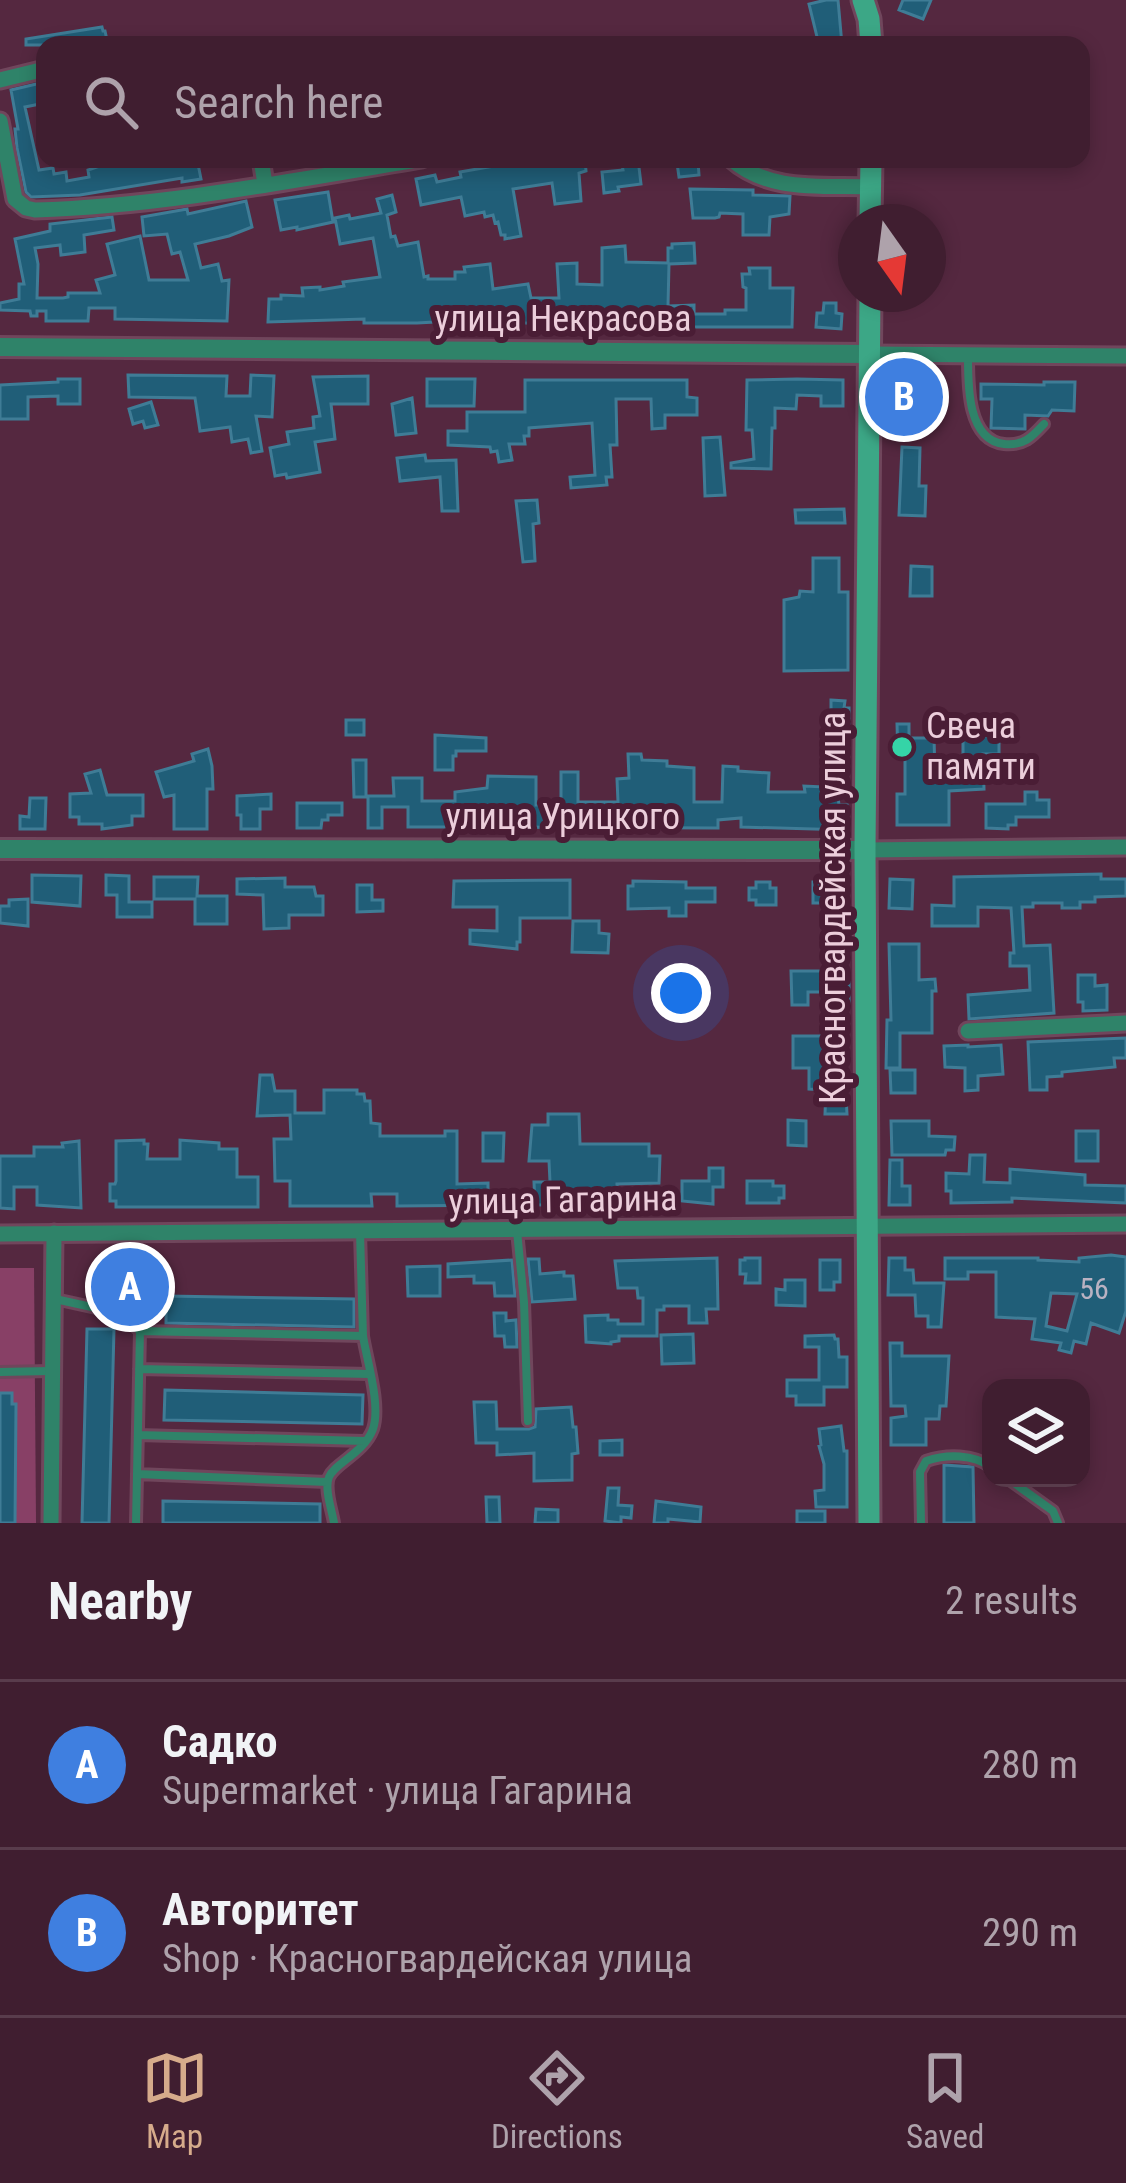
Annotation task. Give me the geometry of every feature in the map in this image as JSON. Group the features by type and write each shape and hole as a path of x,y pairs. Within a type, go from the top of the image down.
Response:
{"main road":[{"path":"863,0 870,36"},
{"path":"871,168 871,204"},
{"name":"Красногвардейская улица","path":"869,1523 865,850 870,312"}],"street":[{"path":"0,80 36,71"},
{"path":"0,121 13,194 26,208 92,207 365,168"},
{"path":"262,168 265,184"},
{"path":"742,168 775,183 871,187"},
{"name":"улица Некрасова","path":"0,347 1126,356"},
{"name":"улица Урицкого","path":"0,849 1126,847"},
{"path":"968,1031 1126,1023"},
{"name":"улица Гагарина","path":"0,1234 1126,1224"},
{"path":"51,1523 54,1233"}],"lane":[{"path":"968,355 969,385 985,437 1017,444 1044,424"},
{"path":"517,1231 528,1421"},
{"path":"334,1523 328,1482 333,1471 366,1441 375,1415 362,1336 360,1232"},
{"path":"53,1299 110,1310 128,1318 140,1331 136,1523"},
{"path":"140,1331 362,1336"},
{"path":"140,1369 368,1374"},
{"path":"0,1372 52,1371"},
{"path":"138,1435 366,1441"},
{"path":"921,1523 920,1472 926,1461 968,1456 982,1461"},
{"path":"137,1474 328,1482"},
{"path":"1019,1487 1054,1511 1058,1523"}],"shaded area":[{"path":"0,1268 34,1268 36,1523 0,1523"}],"building":[{"path":"838,0 841,36 817,36 809,4"},
{"path":"903,0 931,0 923,19 899,10"},
{"path":"102,27 106,36 45,36"},
{"path":"36,84 36,105 25,107 39,170 66,172 67,181 89,177 88,170 94,168 199,168 201,179 31,197 17,148 11,90"},
{"path":"483,168 586,171 579,173 581,201 555,204 552,183 513,189 521,236 505,239 493,215 465,216 461,197 421,205 416,179 435,175 437,182 461,177 460,172"},
{"path":"639,168 641,184 604,193 602,172"},
{"path":"678,168 698,168 699,175 679,177"},
{"path":"690,189 790,196 789,214 770,217 769,235 743,235 743,214 693,218"},
{"path":"328,192 333,222 281,230 275,200"},
{"path":"392,195 396,212 387,215 391,237 395,236 398,246 418,242 428,279 455,279 455,272 465,272 464,267 490,264 493,289 528,284 531,298 559,298 557,264 577,263 577,284 602,285 602,248 625,246 626,262 668,263 672,244 694,243 695,263 669,264 668,306 694,305 694,314 746,310 742,274 750,274 749,268 770,268 770,288 793,288 792,327 641,327 641,319 592,320 592,326 478,321 477,325 460,324 460,317 433,317 434,322 417,323 364,323 364,319 268,322 269,299 303,296 302,288 320,290 380,277 373,238 340,244 335,218 381,213 377,199"},
{"path":"246,201 252,227 195,244 201,268 218,264 222,281 229,280 227,321 115,319 115,308 89,308 88,321 46,321 46,311 31,316 30,311 0,310 0,303 19,299 19,284 24,284 15,239 50,231 50,224 112,217 114,230 84,235 85,252 61,255 60,245 35,248 37,298 100,293 96,280 115,275 107,244 140,236 149,280 188,280 180,252 172,254 167,234 144,236 142,217 187,209 188,214"},
{"path":"824,303 836,303 836,313 842,314 841,329 816,327"},
{"path":"128,375 227,376 226,396 250,396 251,375 274,376 272,417 256,416 262,451 251,453 248,439 232,442 230,427 200,431 195,398 129,397"},
{"path":"368,376 368,404 331,404 335,439 315,442 320,472 275,476 270,448 289,444 287,432 314,428 313,417 320,416 313,377"},
{"path":"80,379 80,404 58,404 58,396 28,397 28,419 0,419 0,385"},
{"path":"427,379 475,379 474,406 427,406"},
{"path":"525,380 687,380 687,397 697,398 697,415 665,415 665,428 652,429 651,399 616,399 617,445 610,445 612,477 606,477 607,485 571,488 570,477 595,475 592,423 529,428 525,444 509,444 512,460 499,462 497,451 491,452 490,447 448,445 448,431 467,431 467,412 525,412"},
{"path":"747,380 843,380 843,406 821,406 821,396 797,395 796,409 775,408 771,469 731,468 731,463 754,459 752,430 746,430"},
{"path":"903,380 944,383 943,410 902,408"},
{"path":"1075,382 1074,411 1025,415 1025,429 991,428 992,399 981,399 981,384"},
{"path":"412,398 416,433 396,435 392,404"},
{"path":"151,402 158,425 133,424 129,409"},
{"path":"720,437 725,495 705,496 703,438"},
{"path":"902,447 920,448 919,486 926,486 925,516 899,515"},
{"path":"425,455 426,461 456,460 458,511 442,511 440,477 400,481 397,458"},
{"path":"537,500 535,561 523,562 516,501"},
{"path":"844,509 845,523 796,523 795,510"},
{"path":"813,558 839,558 839,592 848,592 848,670 784,671 784,600 799,597 800,591 813,592"},
{"path":"911,566 932,567 932,596 910,596"},
{"path":"831,700 845,701 849,724 831,723"},
{"path":"346,720 364,720 364,735 346,735"},
{"path":"897,724 909,724 909,738 934,738 935,773 963,773 963,736 999,732 999,754 983,754 984,789 949,791 949,825 897,825 897,794 905,794 905,756 898,757"},
{"path":"435,735 486,738 486,751 456,751 453,770 435,770"},
{"path":"208,749 213,789 207,789 207,829 174,829 174,795 164,797 156,772 194,761 192,754"},
{"path":"628,754 667,761 667,766 694,768 694,802 722,802 723,766 769,773 768,792 805,792 804,786 824,787 824,782 836,780 839,805 847,805 847,830 741,827 741,818 718,820 718,828 478,827 475,816 451,816 451,827 408,827 408,807 382,807 382,828 368,828 368,796 394,796 393,778 422,778 422,801 455,801 455,792 487,788 488,776 536,777 536,805 561,805 561,772 578,772 578,802 618,802 617,779 629,778"},
{"path":"353,760 366,760 366,797 354,797"},
{"path":"100,770 107,795 143,795 143,816 132,816 132,825 102,829 102,824 79,824 79,817 70,817 70,794 91,793 85,774"},
{"path":"1025,792 1037,792 1037,800 1049,800 1049,817 1016,817 1016,825 1008,829 986,828 986,804 1025,804"},
{"path":"271,794 271,809 260,809 260,829 241,829 237,796"},
{"path":"30,798 46,798 45,829 20,829 20,816 29,817"},
{"path":"297,803 342,803 342,815 328,815 321,828 297,828"},
{"path":"1101,874 1101,879 1126,879 1126,896 1095,897 1095,902 1080,902 1080,908 1062,908 1062,903 1022,907 1024,946 1050,945 1054,1013 969,1019 968,995 1030,990 1029,966 1010,966 1010,953 1014,953 1011,908 978,907 978,926 932,926 932,905 954,906 954,877"},
{"path":"32,875 81,876 80,906 32,902"},
{"path":"106,875 129,876 129,902 152,902 152,917 117,917 117,895 106,895"},
{"path":"154,877 198,877 197,896 227,896 227,924 195,924 195,899 154,899"},
{"path":"285,878 285,887 314,887 316,896 323,896 323,915 289,915 289,928 264,929 263,895 237,894 237,879"},
{"path":"890,879 913,880 912,909 889,908"},
{"path":"570,880 570,918 520,918 517,949 470,944 470,930 497,931 497,907 453,907 454,881"},
{"path":"633,881 715,888 715,902 686,902 686,916 669,916 669,908 628,909 628,886"},
{"path":"756,882 770,882 770,888 776,888 776,905 756,905 756,900 749,900 749,888 756,888"},
{"path":"813,882 833,882 833,903 813,903"},
{"path":"357,885 372,885 372,900 383,900 383,911 357,912"},
{"path":"28,899 28,926 0,923 0,906 9,906 9,900"},
{"path":"573,921 599,921 599,933 609,934 608,953 572,952"},
{"path":"889,944 919,944 919,980 935,979 932,1033 900,1033 900,1068 886,1068 887,1020 891,1020"},
{"path":"791,971 836,971 836,977 849,977 849,1004 836,1004 836,992 808,992 808,1005 792,1005"},
{"path":"1078,975 1095,975 1095,986 1107,985 1107,1010 1083,1011 1083,1002 1078,1002"},
{"path":"793,1036 830,1036 830,1079 845,1080 847,1114 825,1114 826,1090 809,1089 809,1068 793,1068"},
{"path":"1126,1038 1126,1058 1114,1058 1115,1067 1062,1072 1062,1076 1047,1077 1047,1090 1030,1090 1028,1042"},
{"path":"1001,1045 1003,1074 978,1076 978,1090 965,1091 965,1068 945,1067 944,1046"},
{"path":"890,1070 915,1070 915,1093 891,1093"},
{"path":"260,1075 272,1075 275,1091 295,1091 295,1113 324,1113 324,1090 357,1090 370,1101 371,1123 380,1124 380,1136 445,1136 445,1131 457,1131 457,1184 488,1183 488,1191 509,1191 509,1205 397,1206 397,1194 371,1194 372,1206 290,1206 290,1181 275,1181 274,1139 291,1139 290,1115 257,1116"},
{"path":"548,1114 579,1114 580,1144 649,1144 649,1156 660,1156 659,1183 617,1184 617,1204 535,1205 534,1182 550,1182 549,1161 529,1161 532,1125 548,1125"},
{"path":"788,1120 806,1121 806,1146 788,1145"},
{"path":"891,1121 929,1121 929,1136 955,1137 954,1150 946,1150 945,1155 892,1155"},
{"path":"1076,1131 1098,1131 1098,1161 1076,1161"},
{"path":"483,1133 504,1133 503,1161 483,1161"},
{"path":"144,1140 147,1159 180,1159 180,1140 237,1149 237,1177 258,1177 258,1207 116,1207 116,1201 110,1201 110,1184 116,1181 116,1141"},
{"path":"79,1141 81,1208 37,1205 37,1187 14,1187 14,1209 0,1208 0,1156 34,1156 34,1147 63,1147 62,1143"},
{"path":"970,1155 985,1155 984,1182 1010,1183 1010,1169 1085,1175 1085,1185 1126,1186 1126,1203 1012,1198 1012,1202 951,1203 946,1173 969,1174"},
{"path":"890,1160 902,1160 902,1186 910,1186 910,1205 889,1205"},
{"path":"709,1168 723,1168 723,1187 713,1187 713,1204 682,1201 682,1181 709,1181"},
{"path":"747,1181 784,1186 784,1198 779,1203 747,1203"},
{"path":"1126,1257 1126,1311 1119,1333 1091,1323 1086,1344 1074,1341 1071,1353 1059,1350 1061,1343 1032,1339 1035,1319 996,1317 996,1272 968,1272 968,1279 945,1279 945,1258 1079,1262 1079,1258","holes":["1051,1293 1077,1294 1067,1331 1046,1326"]},
{"path":"717,1258 718,1309 706,1309 707,1323 689,1323 689,1306 664,1306 657,1310 657,1336 619,1336 611,1344 586,1342 585,1316 608,1315 608,1320 618,1320 618,1324 643,1324 643,1298 638,1298 637,1288 618,1288 615,1261"},
{"path":"760,1258 760,1283 745,1283 740,1260"},
{"path":"889,1258 905,1258 905,1270 913,1270 914,1283 944,1283 941,1327 928,1327 928,1316 916,1316 915,1295 888,1295"},
{"path":"528,1259 539,1259 540,1274 573,1276 575,1299 532,1302"},
{"path":"512,1260 515,1296 495,1296 494,1283 474,1283 474,1276 448,1277 448,1264"},
{"path":"820,1260 840,1260 840,1282 834,1282 834,1290 820,1290"},
{"path":"440,1266 440,1296 408,1296 407,1267"},
{"path":"96,1272 164,1275 164,1301 96,1299"},
{"path":"785,1280 805,1280 805,1306 776,1305 776,1289 785,1290"},
{"path":"166,1296 354,1299 354,1327 166,1323"},
{"path":"494,1313 506,1313 506,1321 516,1320 517,1347 505,1347 504,1336 495,1336"},
{"path":"87,1329 114,1329 109,1523 82,1523"},
{"path":"693,1334 694,1363 662,1364 661,1335"},
{"path":"834,1335 839,1357 847,1357 847,1387 824,1387 824,1405 796,1405 796,1396 787,1396 787,1380 819,1380 819,1347 805,1347 805,1336"},
{"path":"890,1343 902,1343 902,1356 949,1356 946,1406 940,1406 939,1419 926,1419 926,1445 891,1445 891,1418 906,1416 905,1406 891,1406"},
{"path":"165,1390 363,1395 362,1424 164,1420"},
{"path":"0,1393 12,1393 12,1404 16,1404 15,1523 0,1523"},
{"path":"474,1402 496,1402 497,1429 529,1429 535,1427 536,1409 571,1407 578,1453 572,1454 572,1480 534,1481 534,1453 497,1455 497,1443 476,1443"},
{"path":"841,1426 847,1451 847,1507 816,1507 815,1491 824,1490 819,1429"},
{"path":"622,1440 622,1455 600,1455 600,1441"},
{"path":"944,1465 973,1467 974,1523 944,1523"},
{"path":"608,1488 619,1488 618,1505 632,1506 631,1518 621,1517 621,1523 605,1521"},
{"path":"486,1497 499,1497 500,1523 487,1523"},
{"path":"163,1501 320,1504 320,1523 163,1523"},
{"path":"656,1501 701,1507 700,1522 668,1519 668,1523 654,1523"},
{"path":"536,1509 558,1510 558,1523 535,1523"},
{"path":"797,1511 825,1511 825,1523 797,1523"}],"place":[{"name":"Авторитет","path":"904,397"},
{"name":"Свеча памяти","path":"902,747"},
{"name":"Садко","path":"130,1287"}]}
